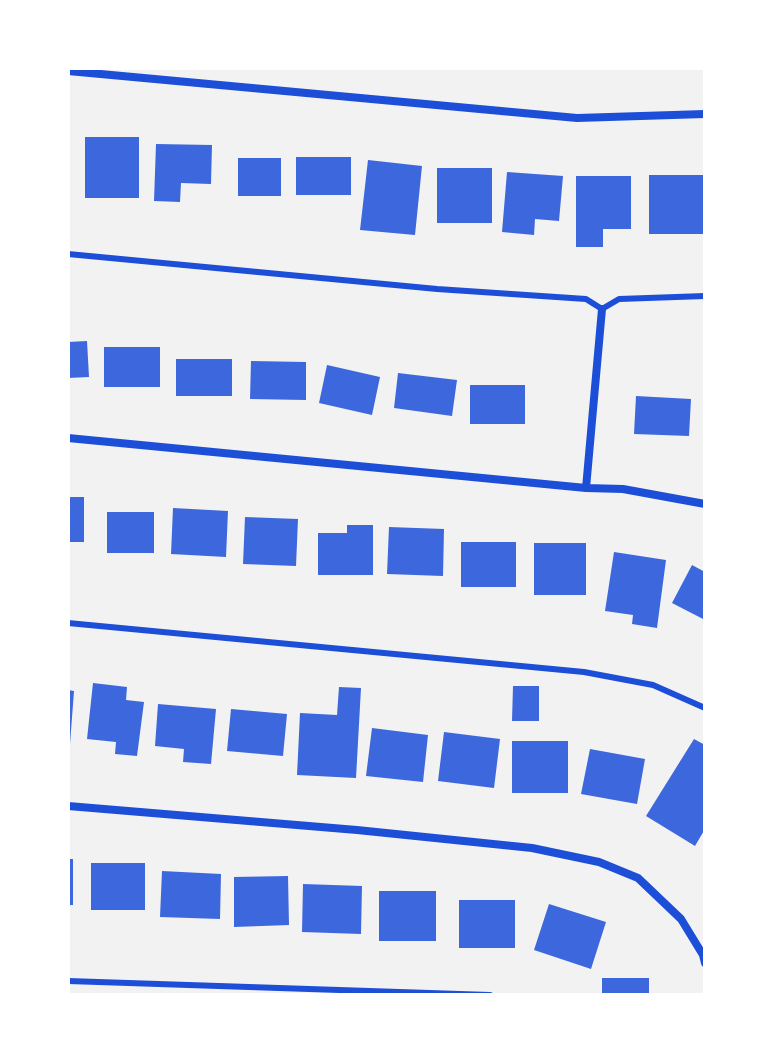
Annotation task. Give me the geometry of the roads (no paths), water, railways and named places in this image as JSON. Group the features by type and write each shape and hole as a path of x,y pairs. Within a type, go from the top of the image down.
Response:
{"street":[{"path":"68,71 577,118 705,114"},
{"path":"586,488 602,309"},
{"path":"68,438 623,489 705,504"},
{"path":"68,806 532,848 599,862 638,878 681,919 705,963"}],"lane":[{"path":"68,254 437,289 586,299 602,309 619,299 705,296"},
{"path":"68,623 584,672 653,685 705,708"},
{"path":"68,981 490,995"}]}
